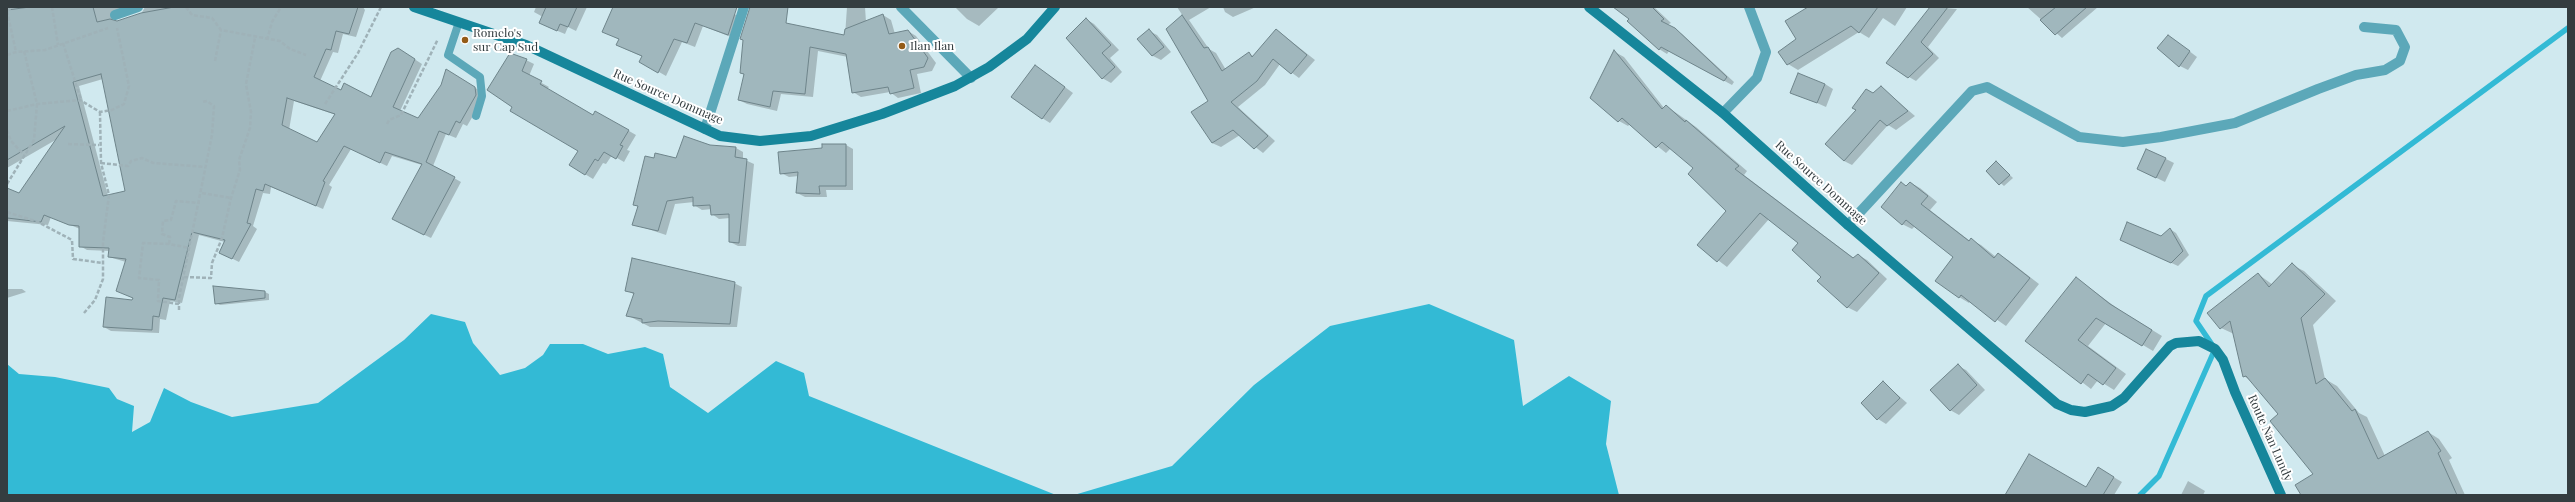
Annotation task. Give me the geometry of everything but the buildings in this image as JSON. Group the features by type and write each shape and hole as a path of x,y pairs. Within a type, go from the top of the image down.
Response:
{"main road":[{"name":"Rue Source Dommage","path":"415,7 526,45 720,136 760,141 811,136 882,114 971,78 1027,39 1055,7"},
{"name":"Rue Source Dommage","path":"1589,7 1723,113 1848,225 2032,385 2057,404 2071,410 2099,410 2124,398 2170,346"},
{"name":"Route Nan Lundy","path":"2170,346 2184,340 2199,340 2215,349 2223,360 2235,392 2281,495"}],"street":[{"path":"115,15 138,7"},
{"path":"705,129 744,7"},
{"path":"901,7 971,78"},
{"path":"1723,113 1757,78 1766,52 1749,7"},
{"path":"1848,225 1972,90 1987,87 2079,137 2123,142 2161,137 2235,123 2324,86 2356,75 2385,70 2400,61 2405,47 2396,30 2364,27"}],"lane":[{"path":"459,22 448,55 480,77 482,96 476,116"}],"path":[{"path":"13,7 7,11 16,52"},
{"path":"52,7 58,45"},
{"path":"186,7 192,15 212,18 221,30 255,38 280,41 290,49 306,55"},
{"path":"268,40 272,22 281,7"},
{"path":"325,104 358,53 381,7"},
{"path":"387,124 389,120 401,115 447,18"},
{"path":"7,54 24,51 45,50 117,26 129,86 124,104 112,110 100,112 81,101 37,104 7,111"},
{"path":"215,61 221,30"},
{"path":"184,277 211,278 212,263 222,238 230,198 250,128 251,112 246,84 255,38"},
{"path":"63,43 81,101"},
{"path":"7,184 34,140 37,104 24,51"},
{"path":"179,310 184,277 202,193 214,106 207,101 202,102"},
{"path":"84,313 95,300 103,279 103,242 109,195 101,162 99,145 100,112"},
{"path":"7,130 11,141 24,155"},
{"path":"68,144 99,145"},
{"path":"101,162 128,166 131,161 142,158 154,163 206,167"},
{"path":"202,193 230,198"},
{"path":"169,244 170,237 162,234 164,221 170,220 176,201 200,203"},
{"path":"7,212 38,222 72,240 73,259 104,263"},
{"path":"179,304 158,301 159,280 139,278 143,243 169,244 190,248"}],"water":[{"path":"1429,304 1514,340 1523,406 1569,376 1611,401 1606,444 1619,495 1074,495 1172,466 1254,385 1330,326"},
{"path":"431,314 465,322 473,343 500,375 525,368 543,355 550,344 583,344 608,354 645,347 663,354 670,387 708,413 776,361 804,373 809,396 1056,495 7,495 7,364 19,374 55,377 109,388 117,399 134,406 132,432 150,422 164,388 191,402 232,417 318,403 404,340"}],"waterway":[{"path":"2140,495 2159,476 2215,349 2196,321 2206,296 2568,28"}],"place":[{"name":"Romelo's sur Cap Sud","path":"465,40"},
{"name":"Ilan Ilan","path":"902,46"}]}
